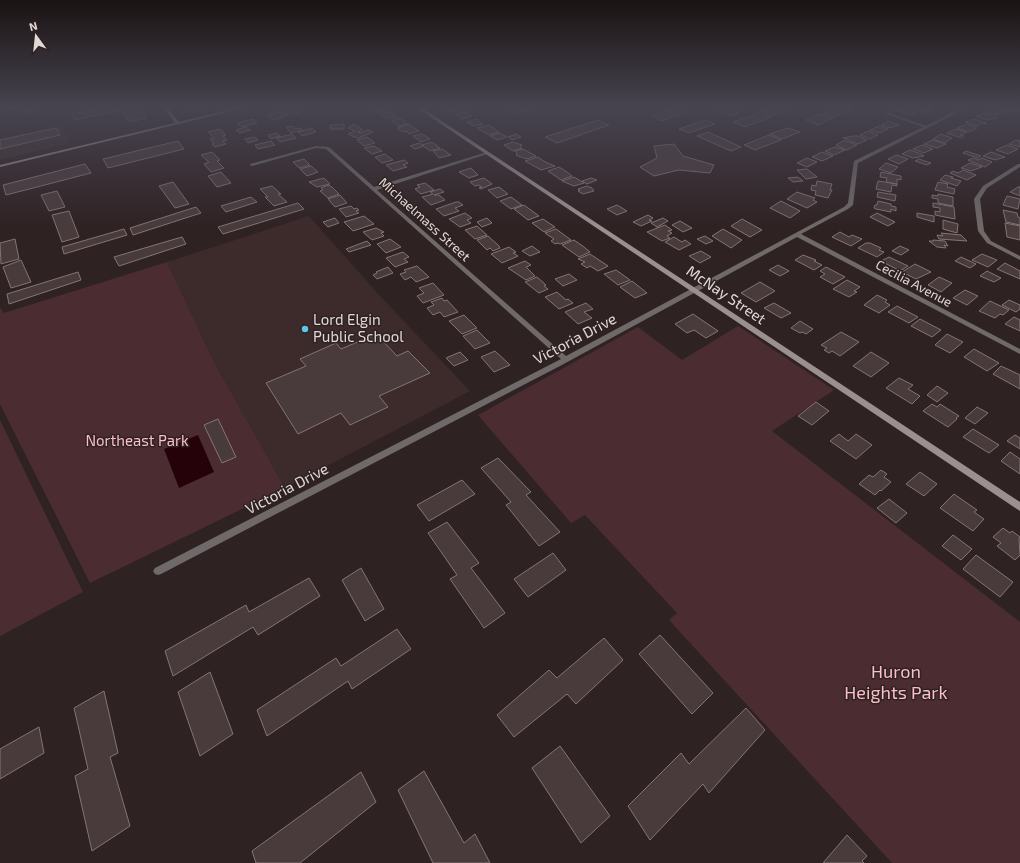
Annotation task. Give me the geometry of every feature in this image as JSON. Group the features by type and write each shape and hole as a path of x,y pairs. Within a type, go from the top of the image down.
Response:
{"street":[{"path":"0,166 84,146"},
{"name":"McNay Street","path":"475,146 1020,507"},
{"name":"Victoria Drive","path":"158,571 565,359 798,235 851,204 856,162 887,146"},
{"name":"Michaelmass Street","path":"256,170 250,162 323,147 331,151 565,359"},
{"path":"374,189 485,153"},
{"path":"1020,165 985,187 977,200 981,231 989,242 1020,258"},
{"name":"Cecilia Avenue","path":"798,235 1020,352"}],"shaded area":[{"path":"0,146 57,146 0,160"},
{"name":"Lord Elgin Public School","path":"309,216 380,296 470,391 285,488 214,362 167,262"},
{"path":"198,435 214,472 179,488 164,449"}],"green space":[{"name":"Northeast Park","path":"167,262 214,362 285,488 90,583 0,404 0,308 4,313"},
{"name":"Huron Heights Park","path":"738,326 834,390 772,431 1020,622 1020,863 892,863 669,620 677,613 585,515 571,523 478,415 638,327 682,360"},
{"path":"0,420 83,592 0,636"}],"building":[{"path":"0,146 12,146 0,149"},
{"path":"156,146 182,146 184,149 108,168 103,159"},
{"path":"256,146 270,146 258,149"},
{"path":"374,146 382,151 372,154 364,148"},
{"path":"410,146 423,146 415,149"},
{"path":"424,146 438,146 440,148 430,151"},
{"path":"506,146 520,146 522,148 513,151"},
{"path":"654,146 676,146 683,156 714,165 710,173 679,170 654,176 640,167 657,158"},
{"path":"720,146 741,147 731,151"},
{"path":"747,146 765,146 755,150"},
{"path":"839,146 854,146 847,150"},
{"path":"919,146 926,146 933,149 924,153 913,149"},
{"path":"1004,146 1011,146 1018,149 1008,154 996,150"},
{"path":"835,147 845,150 834,155 825,151"},
{"path":"442,149 451,155 439,158 433,151"},
{"path":"523,149 536,156 526,159 516,155 517,153 515,151"},
{"path":"910,150 924,156 913,158 902,154"},
{"path":"966,151 981,156 978,158 963,153"},
{"path":"212,152 220,160 217,161 224,168 211,172 204,164 209,162 201,155"},
{"path":"822,152 833,156 822,161 812,157"},
{"path":"991,152 1005,157 995,160 983,156"},
{"path":"385,154 393,160 382,163 375,157"},
{"path":"897,155 908,159 899,164 888,159"},
{"path":"538,157 555,166 541,170 525,161"},
{"path":"807,158 817,162 807,167 797,163"},
{"path":"973,158 978,160 982,158 992,162 985,167 968,160"},
{"path":"304,159 310,165 299,168 293,162"},
{"path":"919,159 931,163 927,165 915,161"},
{"path":"404,160 408,163 403,165 407,167 393,171 386,165"},
{"path":"886,163 898,167 891,173 879,169"},
{"path":"970,163 982,167 971,171 961,168"},
{"path":"85,164 91,173 6,195 3,185"},
{"path":"311,166 318,172 307,176 300,169"},
{"path":"559,167 572,176 561,180 548,171"},
{"path":"471,168 478,175 469,178 459,172"},
{"path":"807,169 817,177 806,179 797,170"},
{"path":"963,170 976,175 967,180 950,173 953,171 958,173"},
{"path":"221,172 231,183 217,187 208,176"},
{"path":"881,172 901,176 901,180 897,179 897,184 886,182 887,178 880,177"},
{"path":"945,175 961,181 957,186 940,180"},
{"path":"574,177 584,183 574,186 562,181"},
{"path":"798,177 803,181 793,182 788,178"},
{"path":"324,178 330,184 317,187 309,182"},
{"path":"484,178 492,184 481,189 479,188 482,187 478,185 475,186 470,182"},
{"path":"591,178 597,180 587,184 582,181"},
{"path":"817,181 832,184 830,190 832,190 828,198 815,195 816,191 811,190 812,185 816,186"},
{"path":"878,181 897,184 897,186 892,185 891,192 876,189"},
{"path":"173,182 189,204 175,208 159,186"},
{"path":"938,182 948,184 947,187 955,189 954,194 935,190"},
{"path":"425,183 434,190 421,194 415,189 420,187 417,185"},
{"path":"328,185 339,194 328,198 320,191 323,190 321,188"},
{"path":"272,186 287,202 274,206 265,197 268,197 260,189"},
{"path":"587,186 592,188 594,191 583,194 578,191 580,190 578,189"},
{"path":"499,187 508,194 497,198 488,190"},
{"path":"1020,187 1020,196 1010,192"},
{"path":"440,189 444,192 434,195 439,195 445,200 431,205 422,197 433,194 430,192"},
{"path":"57,191 65,207 49,211 41,195"},
{"path":"797,192 815,198 813,200 817,202 807,208 787,199"},
{"path":"878,192 896,195 895,201 877,197"},
{"path":"938,194 953,197 953,206 938,203 938,199 932,198 932,195 938,196"},
{"path":"340,195 347,203 335,207 328,199"},
{"path":"1007,196 1020,199 1018,209 1003,205"},
{"path":"251,197 257,202 226,212 221,206"},
{"path":"511,197 522,205 511,209 500,201"},
{"path":"781,201 800,211 790,218 770,208"},
{"path":"878,201 891,204 891,206 896,207 896,211 891,209 891,212 874,208"},
{"path":"456,202 463,205 455,208 459,211 444,216 436,209"},
{"path":"298,203 304,209 223,234 218,227"},
{"path":"933,203 954,207 955,219 935,215 935,211 940,212 940,208 933,207"},
{"path":"524,205 539,216 528,220 514,209"},
{"path":"617,205 627,211 617,215 607,209"},
{"path":"351,206 354,209 357,208 359,210 356,211 359,213 346,217 339,209"},
{"path":"196,207 201,213 133,235 130,228"},
{"path":"1003,210 1017,213 1018,217 1020,218 1020,225 1006,222"},
{"path":"69,211 79,237 62,242 52,215"},
{"path":"465,213 472,218 467,220 471,223 460,227 449,219"},
{"path":"877,213 895,222 888,226 870,217"},
{"path":"917,213 934,216 934,222 917,217"},
{"path":"648,215 653,218 649,220 652,221 641,226 633,222"},
{"path":"364,216 374,224 353,231 344,222"},
{"path":"335,218 339,223 328,227 323,222"},
{"path":"487,218 492,223 482,227 477,222"},
{"path":"663,218 668,221 657,227 651,223"},
{"path":"543,219 555,227 544,232 532,223"},
{"path":"742,219 762,230 750,237 731,226"},
{"path":"943,220 958,224 957,233 943,229"},
{"path":"680,221 692,228 683,232 672,225"},
{"path":"1005,223 1020,226 1020,240 1007,237"},
{"path":"665,225 672,230 668,231 672,233 667,236 670,238 662,241 647,232"},
{"path":"477,226 487,235 475,239 465,230"},
{"path":"376,228 384,232 381,233 384,236 372,240 363,232"},
{"path":"124,229 127,235 64,254 62,247"},
{"path":"556,229 571,240 560,244 555,244 551,241 554,239 545,233"},
{"path":"723,229 742,240 731,248 712,236"},
{"path":"840,232 849,237 852,235 862,239 851,246 832,237"},
{"path":"941,233 961,235 967,241 939,239 937,235 943,236"},
{"path":"488,236 500,248 493,251 490,248 487,250 477,240"},
{"path":"705,236 713,241 706,244 697,239"},
{"path":"182,237 186,244 119,266 114,257"},
{"path":"674,237 682,242 685,240 691,244 679,250 665,242"},
{"path":"15,239 19,259 1,264 0,243"},
{"path":"390,239 401,247 386,253 377,244"},
{"path":"574,240 590,252 579,257 562,245"},
{"path":"933,240 945,241 948,246 944,245 946,248 937,247 929,241 934,241"},
{"path":"367,241 371,245 349,252 346,249"},
{"path":"866,243 870,243 881,248 879,250 884,252 877,257 858,248"},
{"path":"532,246 540,252 530,256 522,251"},
{"path":"900,246 909,250 901,255 892,251"},
{"path":"509,247 516,252 513,253 518,256 502,263 491,254"},
{"path":"701,251 711,257 700,263 689,256"},
{"path":"403,252 409,257 404,259 408,262 395,267 386,258"},
{"path":"590,254 608,266 598,271 590,266 587,268 581,264 585,262 578,259"},
{"path":"982,254 997,260 988,267 972,260"},
{"path":"803,255 816,260 814,261 822,265 814,270 795,260"},
{"path":"889,257 908,266 900,271 881,261"},
{"path":"961,257 976,264 970,268 955,261"},
{"path":"21,260 31,282 11,288 3,267"},
{"path":"525,261 531,265 526,267 535,276 526,280 508,268"},
{"path":"1005,263 1020,271 1020,279 997,269"},
{"path":"915,264 931,272 916,279 902,272"},
{"path":"778,265 789,271 780,276 769,270"},
{"path":"417,266 429,277 416,282 411,277 405,280 400,274 406,272 404,270"},
{"path":"388,267 393,273 377,279 373,275 377,273 376,272"},
{"path":"826,267 845,277 833,284 820,277 825,274 820,271"},
{"path":"616,270 630,280 618,285 604,274"},
{"path":"987,271 1001,278 994,282 980,276"},
{"path":"78,272 81,280 9,304 7,294"},
{"path":"569,274 577,280 563,286 555,279"},
{"path":"537,277 546,285 544,286 548,289 539,293 525,282"},
{"path":"939,277 952,283 941,292 928,285"},
{"path":"847,280 860,287 854,291 857,292 849,297 833,289"},
{"path":"632,281 647,293 635,298 620,287"},
{"path":"760,282 775,291 756,302 741,293"},
{"path":"433,283 444,295 423,303 417,296 424,293 419,288"},
{"path":"965,290 978,296 967,305 953,298"},
{"path":"557,292 566,300 568,299 573,303 559,309 545,297"},
{"path":"877,295 887,300 885,302 890,305 879,313 864,305"},
{"path":"442,298 444,301 447,300 458,312 444,317 440,312 433,315 427,308 434,305 431,302"},
{"path":"1009,300 1020,305 1020,309 1016,312 1002,305"},
{"path":"990,301 1009,310 1003,315 1000,314 995,318 979,311"},
{"path":"586,303 593,309 584,312 592,318 578,324 565,312"},
{"path":"774,303 791,313 781,318 764,308"},
{"path":"897,306 918,317 909,323 888,312"},
{"path":"693,314 718,331 706,338 694,330 687,333 675,324"},
{"path":"464,315 477,328 462,334 449,321"},
{"path":"1014,317 1020,320 1020,331 1005,324"},
{"path":"920,319 941,330 932,337 911,326"},
{"path":"800,321 813,329 806,334 802,332 800,333 791,328"},
{"path":"477,330 490,343 475,349 463,336"},
{"path":"841,332 859,342 840,356 832,351 829,353 824,350 827,348 821,345"},
{"path":"376,334 397,356 408,351 430,373 379,396 388,407 350,425 341,413 298,434 266,383 306,366 300,359 336,343 341,349"},
{"path":"947,334 963,342 950,353 935,345"},
{"path":"974,349 999,363 987,371 964,357"},
{"path":"495,351 510,365 494,372 481,357"},
{"path":"460,352 468,360 454,366 446,358"},
{"path":"871,352 889,363 871,377 853,366"},
{"path":"1001,366 1020,375 1020,389 993,374"},
{"path":"899,378 913,385 908,389 920,396 912,404 886,388"},
{"path":"937,386 948,393 937,402 927,395"},
{"path":"816,402 829,411 812,425 798,416"},
{"path":"932,404 937,407 940,404 959,416 948,427 923,411"},
{"path":"977,407 988,413 975,424 965,418"},
{"path":"218,419 236,457 222,463 204,425"},
{"path":"973,429 999,445 989,453 963,437"},
{"path":"839,434 848,441 856,434 872,445 856,459 830,441"},
{"path":"1015,435 1020,438 1020,449 1007,441"},
{"path":"1010,452 1020,459 1020,474 1001,461"},
{"path":"498,458 531,492 526,495 560,532 539,546 506,505 511,502 481,468"},
{"path":"881,470 887,474 884,477 891,482 875,495 859,484 869,475 873,477"},
{"path":"920,472 937,484 924,496 906,484"},
{"path":"462,480 475,494 429,521 417,505"},
{"path":"954,494 977,510 974,512 984,519 973,531 940,508"},
{"path":"889,499 907,513 896,523 877,508"},
{"path":"447,522 479,563 471,568 505,613 484,628 450,579 457,575 428,533"},
{"path":"1003,528 1010,533 1012,531 1020,537 1020,555 1015,560 997,546 1001,543 993,537"},
{"path":"953,535 972,549 961,560 942,546"},
{"path":"553,553 566,570 528,597 514,579"},
{"path":"976,555 1013,582 1000,597 963,569"},
{"path":"361,568 384,609 365,621 342,580"},
{"path":"309,578 320,596 258,635 253,627 173,676 165,651 246,605 249,612"},
{"path":"397,629 411,649 352,689 348,681 267,736 257,710 336,658 341,666"},
{"path":"660,635 713,693 692,714 639,654"},
{"path":"604,638 623,660 576,704 567,694 514,737 497,715 549,670 557,678"},
{"path":"210,672 233,734 200,756 178,692"},
{"path":"104,691 118,753 110,757 130,826 92,851 75,776 88,769 74,708"},
{"path":"746,708 765,730 709,793 703,784 650,840 628,806 681,753 689,764"},
{"path":"39,727 44,753 0,779 0,749"},
{"path":"560,746 610,816 581,843 532,768"},
{"path":"424,771 464,843 475,834 490,863 433,863 398,790"},
{"path":"361,772 376,802 300,863 256,863 252,851"},
{"path":"847,835 867,856 862,861 864,863 823,863"}],"place":[{"name":"Lord Elgin Public School","path":"305,329"}]}
